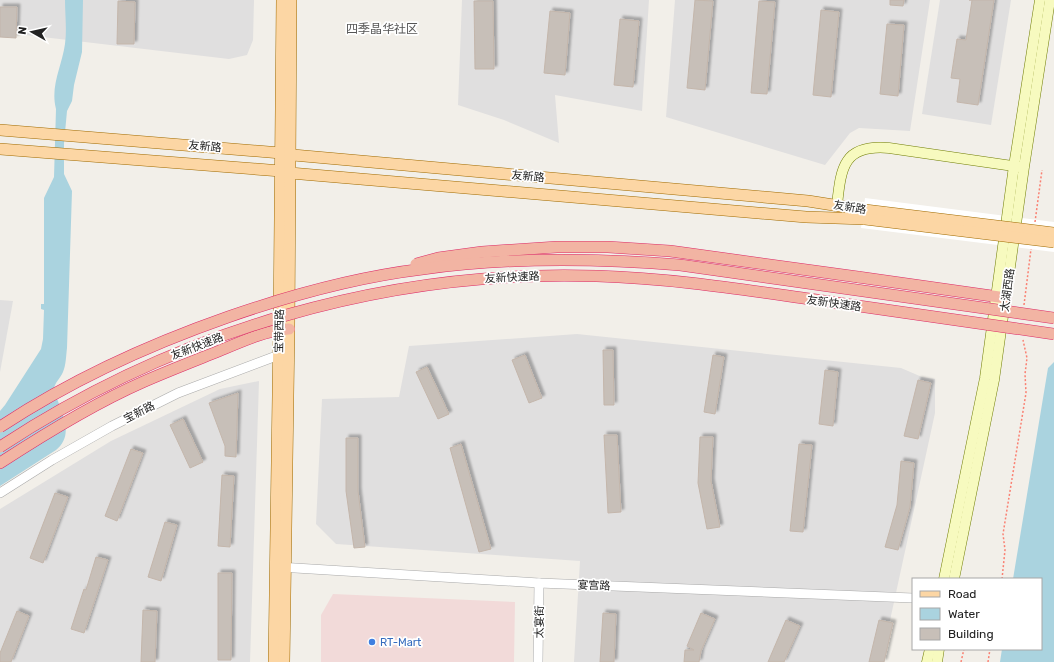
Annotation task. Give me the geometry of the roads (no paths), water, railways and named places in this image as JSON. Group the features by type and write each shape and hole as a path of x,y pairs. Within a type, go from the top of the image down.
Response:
{"highway":[{"path":"364,279 444,257 490,251 581,247 641,248 1001,297"},
{"name":"友新快速路","path":"0,427 56,392 120,360 200,326 267,303 317,289 422,269 501,262 559,259 680,265 1054,318"},
{"name":"友新快速路","path":"0,447 29,428 97,390 131,373 203,343 269,320 367,294 472,280 516,276 581,276 676,282 1054,334"},
{"path":"0,463 48,432 142,382 195,360 284,329"}],"main road":[{"name":"宝带西路","path":"282,0 285,172 281,567 284,662"},
{"name":"宝带西路","path":"285,154 291,0"},
{"name":"太湖西路","path":"954,578 994,380 1001,297 1040,0"},
{"name":"太湖西路","path":"1019,167 1050,0"},
{"name":"友新路","path":"0,130 808,201 837,205 865,214 1054,242"},
{"path":"837,205 840,177 844,165 857,153 869,148 889,148 1019,167"},
{"name":"友新路","path":"0,149 806,217 865,214 1054,233"},
{"name":"太湖西路","path":"944,578 1001,297"},
{"name":"宝带西路","path":"274,662 281,567"},
{"path":"927,662 930,650"},
{"path":"937,662 940,650"}],"street":[{"name":"宝新路","path":"0,493 112,426 178,393 283,355"},
{"name":"宴宫路","path":"281,567 539,583 912,598"},
{"name":"太宴街","path":"538,662 539,583"}],"water":[{"path":"65,0 83,0 82,52 74,85 72,101 67,111 64,143 64,174 72,191 67,348 64,369 55,385 54,390 65,422 65,437 62,444 56,450 0,486 0,411 41,349 43,339 44,310 41,309 41,304 44,304 44,198 54,177 56,109 54,92 65,44"},
{"path":"1054,362 1054,662 1000,662 1002,650 1042,650 1042,578 1013,578 1048,368"}],"place":[{"name":"RT-Mart","path":"372,642"}],"district":[{"name":"四季晶华社区","path":"382,29"}]}
